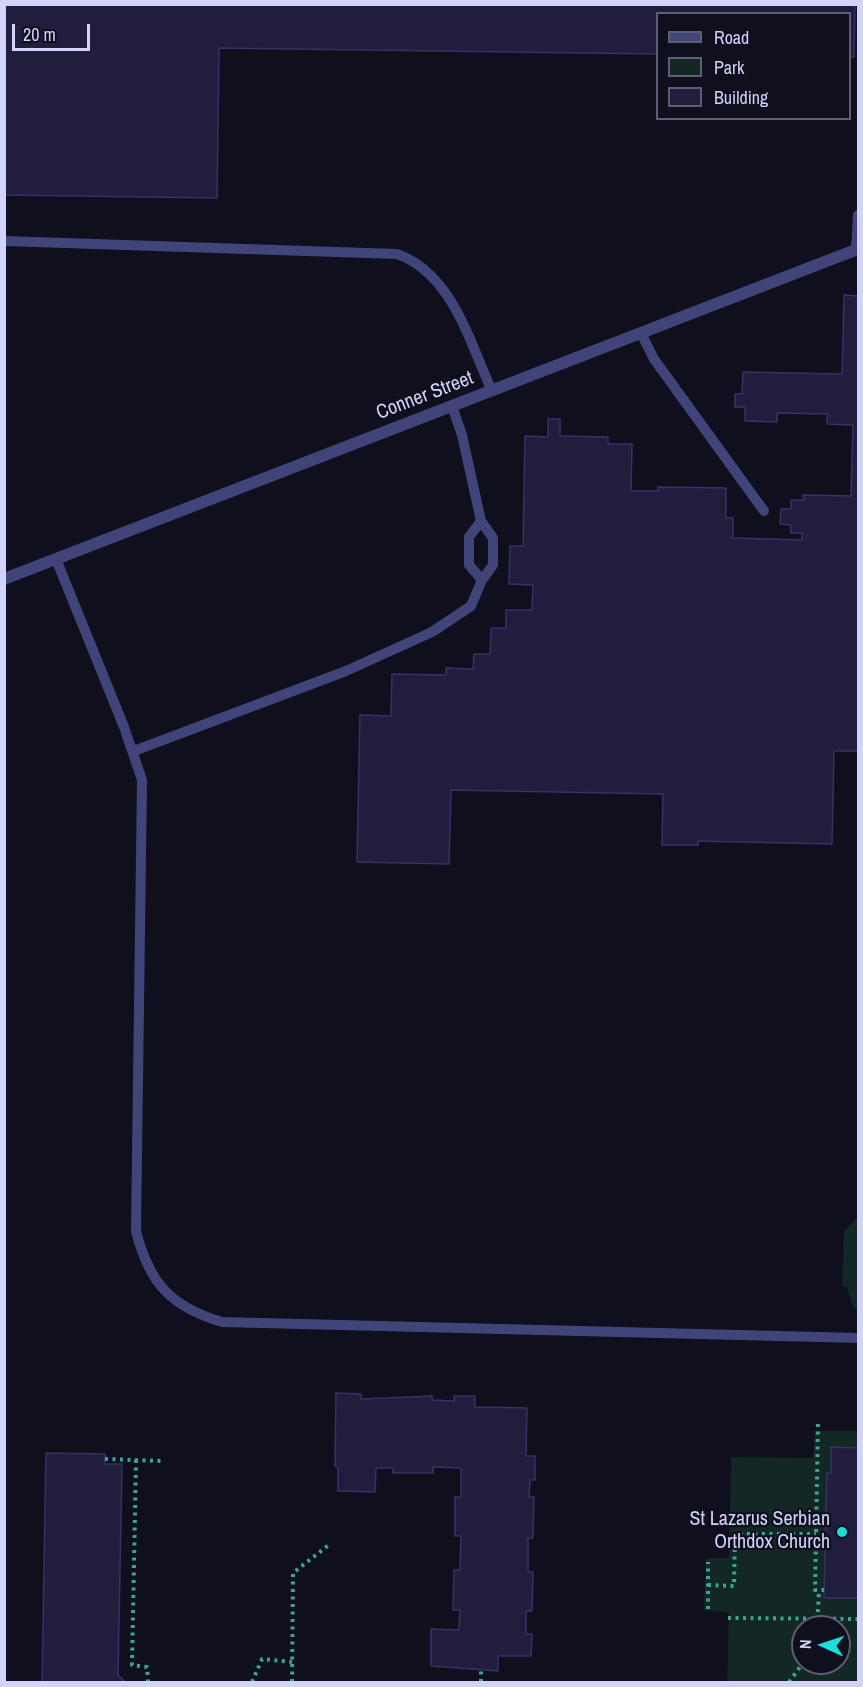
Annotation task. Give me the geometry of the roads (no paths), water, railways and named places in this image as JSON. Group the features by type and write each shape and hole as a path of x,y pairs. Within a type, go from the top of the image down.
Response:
{"street":[{"name":"Conner Street","path":"4,579 857,249"}],"lane":[{"path":"857,249 858,215"},
{"path":"4,242 397,254 411,259 430,274 443,289 492,391"},
{"path":"641,333 654,359 764,511"},
{"path":"134,751 346,671 432,632 471,606 482,580 494,565 493,538 481,521 462,435 452,406"},
{"path":"481,521 469,537 469,565 482,580"},
{"path":"56,559 134,751 142,780 136,1231 141,1251 154,1276 171,1299 194,1314 222,1322 858,1338"}],"place":[{"name":"St Lazarus Serbian Orthdox Church","path":"842,1532"}]}
